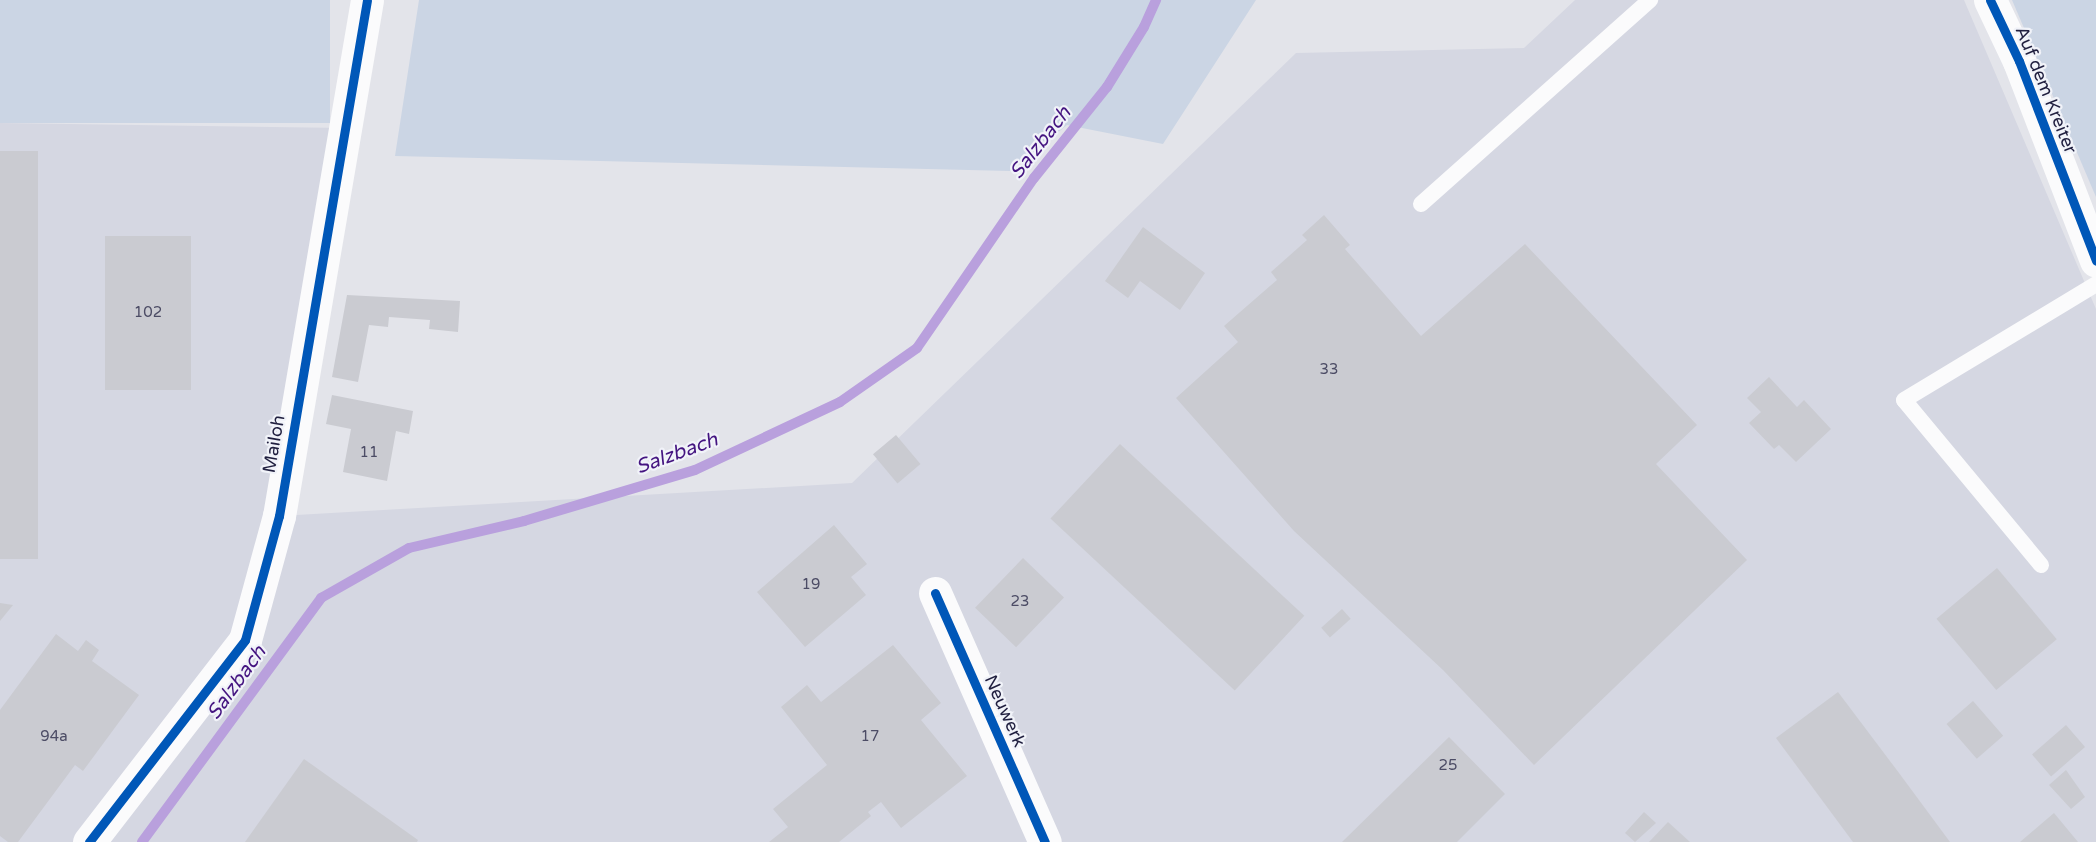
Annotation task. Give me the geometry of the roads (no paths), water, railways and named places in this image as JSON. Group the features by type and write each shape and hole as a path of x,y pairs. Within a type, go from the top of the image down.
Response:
{"street":[{"name":"Mailoh","path":"89,842 245,640 279,516 367,0"},
{"name":"Auf dem Kreiter","path":"1990,0 2019,61 2096,261"},
{"name":"Neuwerk","path":"935,592 1045,842"}],"lane":[{"path":"1421,204 1650,0"},
{"path":"2041,565 1904,400 2096,284"}],"waterway":[{"name":"Salzbach","path":"142,842 321,598 409,548 524,521 695,470 840,402 917,348 1034,178 1107,87 1144,27 1156,0"}]}
